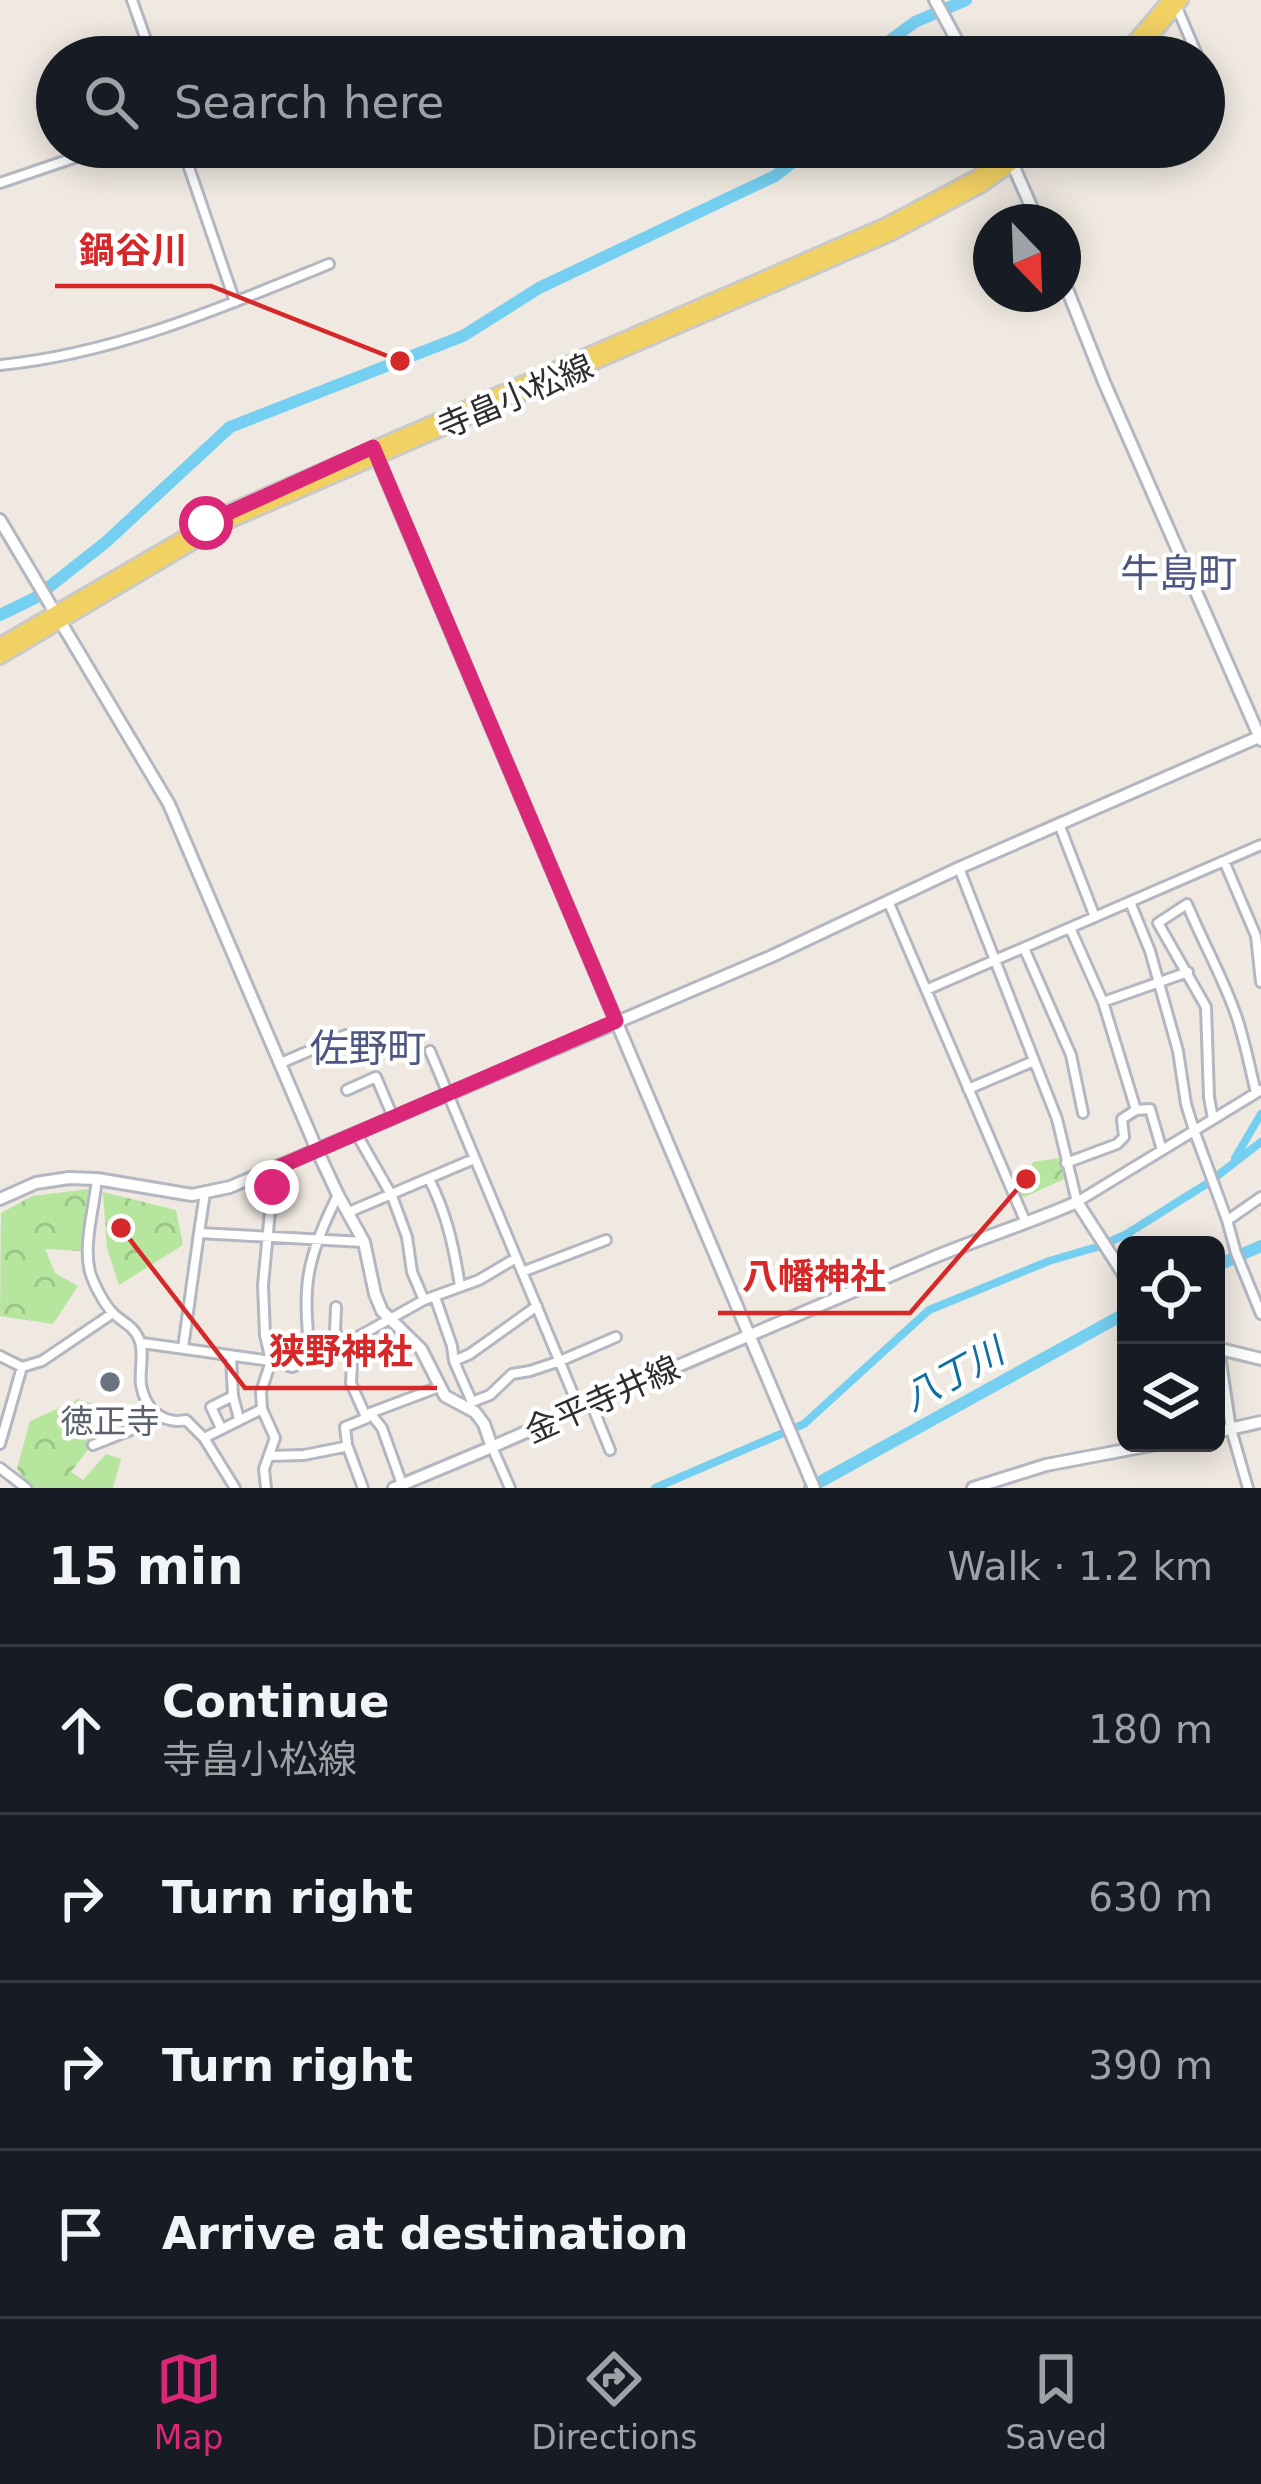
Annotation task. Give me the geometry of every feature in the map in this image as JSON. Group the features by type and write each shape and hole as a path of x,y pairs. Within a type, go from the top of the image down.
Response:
{"main road":[{"path":"1142,36 1175,2"},
{"path":"1150,36 1175,2"},
{"name":"寺畠小松線","path":"0,645 227,522 375,452 890,234 982,185 998,168"},
{"name":"寺畠小松線","path":"0,657 59,617"}],"street":[{"path":"132,0 145,36"},
{"path":"935,0 956,36"},
{"path":"1175,2 1189,36"},
{"path":"0,183 44,168"},
{"path":"189,168 235,302"},
{"path":"1017,168 1031,204"},
{"path":"0,365 153,332 329,264"},
{"path":"0,1199 36,1183 69,1178 181,1194 230,1187 770,957 959,868 1260,738 1076,312"},
{"path":"375,452 814,1488"},
{"name":"金平寺井線","path":"0,520 169,804 317,1150 364,1242 382,1311 421,1349 445,1396 473,1407 492,1447 973,1241 1078,1202"},
{"path":"1059,824 1095,917"},
{"path":"926,990 1261,845"},
{"path":"1224,861 1258,935 1261,982"},
{"path":"959,868 1057,1119 1078,1202 1117,1264"},
{"path":"889,901 1026,1225"},
{"path":"1130,902 1159,983 1194,1130 1261,1314"},
{"path":"1078,1202 1259,1091 1214,959 1187,904 1158,923 1206,1007 1213,1119"},
{"path":"1070,928 1103,1002 1136,1110"},
{"path":"1024,948 1071,1055 1083,1113"},
{"path":"1103,1002 1188,972"},
{"path":"281,1063 346,1035"},
{"path":"430,1051 560,1360 610,1450"},
{"path":"968,1089 1034,1060"},
{"path":"347,1090 376,1077 392,1118"},
{"path":"1066,1163 1117,1144 1124,1138 1122,1119 1136,1110 1150,1109 1162,1150"},
{"path":"356,1133 392,1196 407,1237 412,1272 452,1346 473,1407 512,1374 616,1336"},
{"path":"349,1212 474,1159"},
{"path":"266,1488 264,1469 274,1438 260,1392 271,1361 263,1286 274,1169"},
{"path":"429,1179 457,1255 460,1287"},
{"path":"98,1180 88,1254 91,1276 113,1313 130,1324 142,1343 141,1383 146,1400 161,1418 173,1423 186,1420 204,1438 235,1488"},
{"path":"183,1348 205,1193"},
{"path":"310,1359 305,1285 316,1238 338,1195"},
{"path":"1228,1220 1261,1197"},
{"path":"199,1233 364,1242"},
{"path":"522,1272 606,1240"},
{"path":"142,1343 292,1367 516,1258"},
{"path":"1246,1277 1261,1271"},
{"path":"335,1306 335,1332 352,1364 351,1383 368,1415 382,1428 398,1486 492,1447 510,1488"},
{"path":"454,1361 537,1306"},
{"path":"0,1356 22,1367 42,1361 113,1313"},
{"path":"1225,1351 1261,1359"},
{"path":"231,1356 239,1419"},
{"path":"0,1444 22,1367"},
{"path":"363,1488 345,1426 439,1387"},
{"path":"1225,1392 1248,1488"},
{"path":"221,1428 212,1407 233,1396"},
{"path":"204,1438 262,1409"},
{"path":"93,1445 161,1418"},
{"path":"1225,1430 1261,1422"},
{"path":"268,1456 304,1455 347,1444"},
{"path":"973,1488 1046,1465 1117,1452"},
{"path":"0,1468 26,1488"}],"green space":[{"path":"1059,1158 1064,1179 1025,1197 1014,1192 1009,1177 1030,1169 1033,1162"},
{"path":"89,1189 82,1251 45,1249 55,1273 78,1286 53,1324 0,1316 1,1213 32,1196"},
{"path":"103,1192 176,1210 183,1245 119,1285 107,1248"},
{"path":"79,1399 99,1406 107,1424 71,1472 83,1480 106,1454 121,1459 113,1488 32,1488 17,1469 30,1421"}],"waterway":[{"path":"896,36 915,22 966,0"},
{"path":"0,615 35,598 106,542 230,427 463,336 539,288 785,168"},
{"path":"1235,1158 1261,1114"},
{"path":"655,1488 804,1424 929,1310 1125,1235 1208,1183 1261,1142"},
{"name":"八丁川","path":"1225,1262 1261,1246"},
{"name":"八丁川","path":"809,1488 1117,1318"}],"place":[{"name":"鍋谷川","path":"400,361"},
{"name":"八幡神社","path":"1026,1179"},
{"name":"狭野神社","path":"121,1228"},
{"name":"徳正寺","path":"110,1382"}],"district":[{"name":"牛島町","path":"1179,573"},
{"name":"佐野町","path":"368,1048"}],"route":[{"path":"206,523 373,447 616,1021 274,1169 272,1187"}]}
